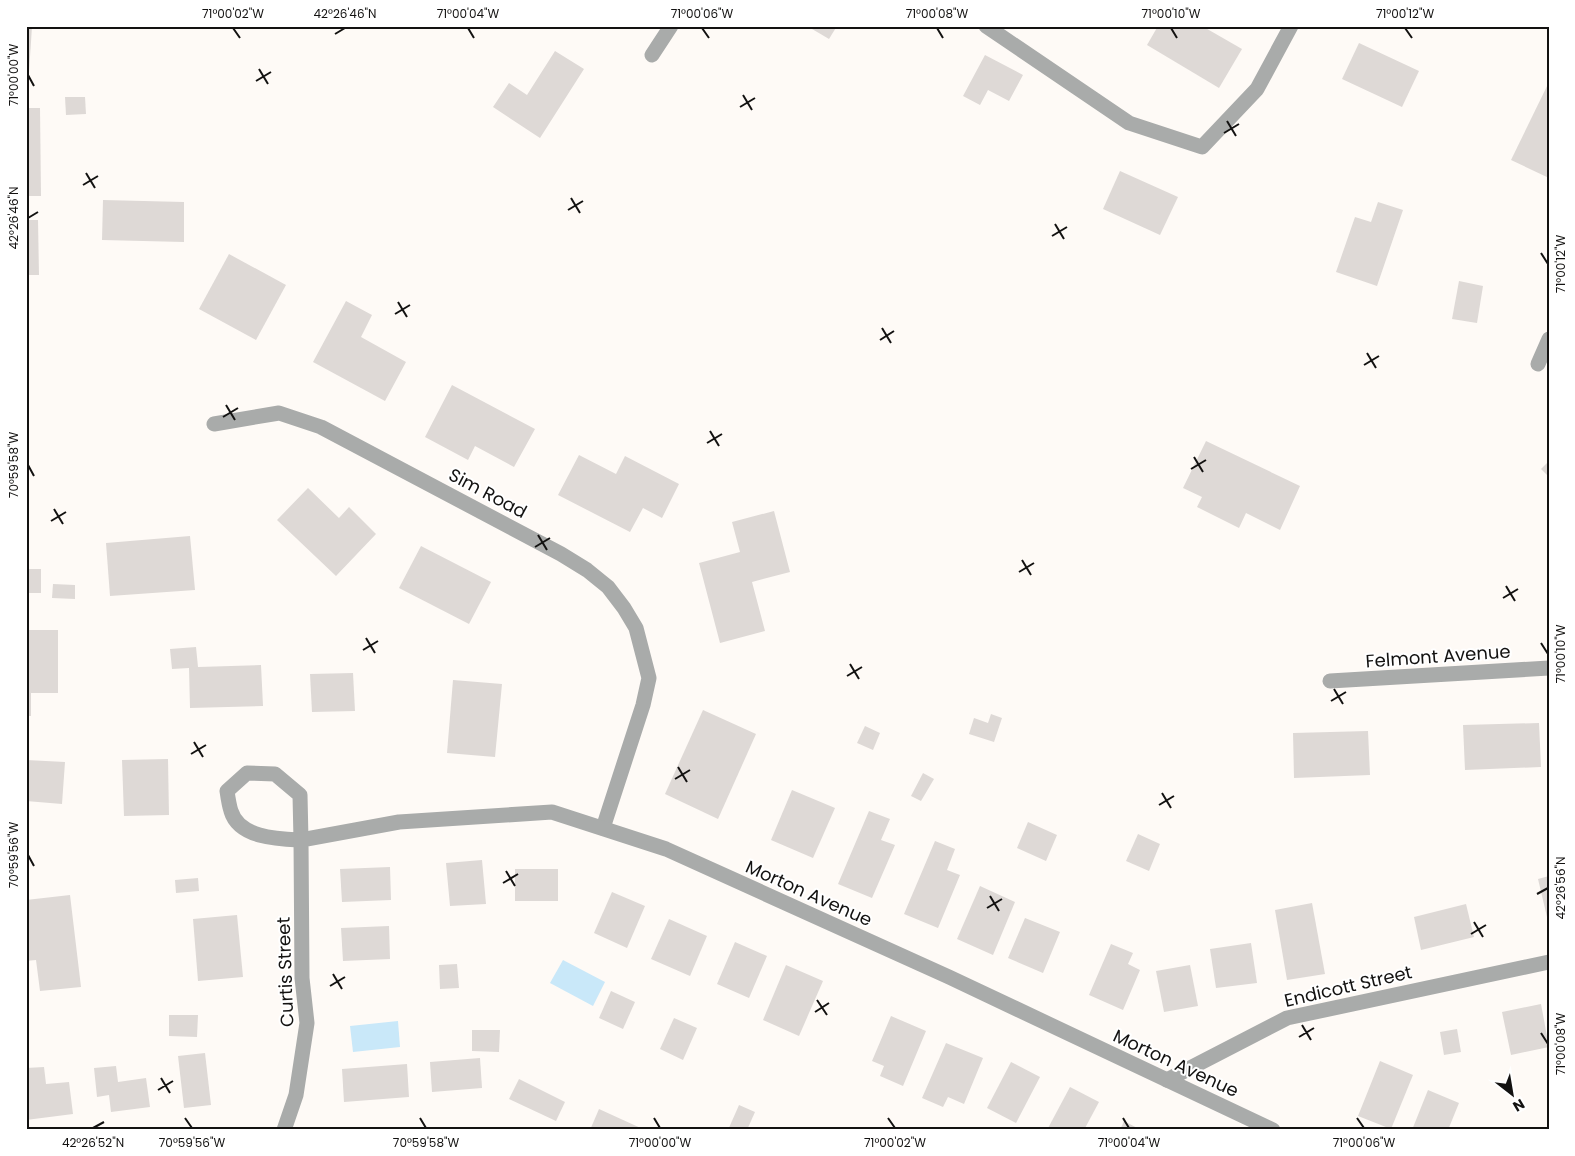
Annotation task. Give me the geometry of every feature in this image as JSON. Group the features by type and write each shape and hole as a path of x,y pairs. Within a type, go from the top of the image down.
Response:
{"street":[{"path":"652,55 671,26"},
{"path":"986,26 1125,121 1202,147 1257,89 1291,26"},
{"path":"1538,364 1549,338"},
{"name":"Sim Road","path":"214,424 279,414 321,427 561,554 588,570 608,587 636,628 649,678 643,705 602,828"},
{"name":"Felmont Avenue","path":"1330,681 1549,668"},
{"path":"248,773 275,774 300,794 301,840 277,839 247,830 231,813 227,792 248,773"},
{"name":"Morton Avenue","path":"301,840 399,822 552,812 666,849 949,977 1273,1130"},
{"name":"Curtis Street","path":"284,1130 296,1096 308,1023 302,978 301,840"},
{"name":"Endicott Street","path":"1168,1080 1287,1018 1549,962"}],"water":[{"path":"563,960 605,982 593,1006 550,983"},
{"path":"398,1021 400,1047 353,1052 350,1026"}],"building":[{"path":"26,26 32,26 29,73 26,73"},
{"path":"807,26 837,26 829,39"},
{"path":"1158,26 1202,26 1242,49 1219,88 1147,45"},
{"path":"1359,43 1419,71 1402,107 1342,79"},
{"path":"555,51 584,69 540,138 493,107 509,83 527,95"},
{"path":"985,55 1023,75 1009,101 988,90 980,105 963,96"},
{"path":"1549,82 1549,178 1511,160"},
{"path":"65,97 85,97 86,114 66,115"},
{"path":"26,108 40,108 41,196 26,196"},
{"path":"1120,171 1178,197 1160,235 1103,209"},
{"path":"103,200 184,202 184,242 102,240"},
{"path":"1378,202 1403,210 1377,286 1336,272 1355,217 1371,222"},
{"path":"26,220 38,220 39,275 26,275"},
{"path":"229,254 286,285 256,340 199,309"},
{"path":"1459,281 1483,286 1477,323 1452,319"},
{"path":"346,301 372,315 361,337 406,362 385,401 313,362"},
{"path":"452,385 535,429 514,467 475,446 468,460 425,437"},
{"path":"1206,441 1300,486 1280,530 1246,513 1239,528 1197,507 1202,497 1183,488"},
{"path":"579,455 616,474 625,456 679,484 662,518 643,508 630,532 558,495"},
{"path":"1549,461 1549,477 1541,469"},
{"path":"308,488 339,518 349,507 376,534 336,576 277,520"},
{"path":"774,511 790,572 752,582 765,631 720,643 699,563 740,552 732,522"},
{"path":"190,536 195,590 110,596 106,543"},
{"path":"421,546 491,582 469,624 399,588"},
{"path":"26,569 41,569 41,593 26,593"},
{"path":"53,584 75,585 75,599 52,598"},
{"path":"26,630 58,630 58,693 31,693 31,716 26,716"},
{"path":"196,647 198,667 261,665 263,706 190,708 189,668 172,669 170,649"},
{"path":"353,673 355,711 312,712 310,674"},
{"path":"453,680 502,684 495,757 447,753"},
{"path":"703,710 756,734 718,819 665,794"},
{"path":"991,714 1002,718 994,742 969,734 974,718 988,723"},
{"path":"1539,723 1541,767 1465,770 1463,725"},
{"path":"865,726 880,733 873,750 857,743"},
{"path":"1368,731 1370,775 1294,778 1293,733"},
{"path":"168,759 169,815 124,816 122,760"},
{"path":"26,760 65,762 62,804 26,801"},
{"path":"923,773 934,779 921,801 911,796"},
{"path":"792,790 835,808 813,858 771,840"},
{"path":"869,811 890,819 881,840 895,845 872,898 838,884"},
{"path":"1028,822 1057,835 1046,861 1017,848"},
{"path":"1138,834 1160,844 1149,871 1126,861"},
{"path":"935,841 955,849 947,870 960,875 938,928 904,914"},
{"path":"482,860 486,904 450,906 446,863"},
{"path":"390,867 391,900 342,902 340,869"},
{"path":"515,869 558,869 558,901 515,901"},
{"path":"1549,876 1549,916 1547,917 1538,879"},
{"path":"198,878 199,891 176,893 175,880"},
{"path":"980,886 1015,902 993,955 957,939"},
{"path":"612,892 645,906 627,948 594,933"},
{"path":"70,895 81,987 40,991 36,960 26,961 26,900"},
{"path":"1312,903 1325,974 1287,980 1275,910"},
{"path":"1466,904 1474,937 1421,950 1414,917"},
{"path":"237,915 243,977 198,981 193,919"},
{"path":"1025,918 1060,932 1043,973 1008,958"},
{"path":"669,919 707,936 690,976 651,959"},
{"path":"389,926 390,959 343,961 341,928"},
{"path":"735,942 767,956 749,998 717,984"},
{"path":"1251,943 1257,983 1216,988 1210,949"},
{"path":"1111,944 1133,953 1128,964 1140,970 1123,1010 1089,995"},
{"path":"457,964 459,988 440,989 439,965"},
{"path":"786,965 823,981 799,1036 763,1020"},
{"path":"1190,965 1198,1006 1164,1012 1156,971"},
{"path":"611,991 635,1002 623,1029 599,1018"},
{"path":"1541,1004 1549,1047 1511,1055 1502,1012"},
{"path":"169,1015 198,1015 197,1037 169,1036"},
{"path":"891,1016 926,1031 903,1086 880,1076 884,1066 872,1061"},
{"path":"674,1018 697,1028 683,1060 660,1049"},
{"path":"1457,1029 1461,1052 1444,1055 1440,1032"},
{"path":"472,1030 500,1030 499,1052 472,1051"},
{"path":"946,1043 983,1058 964,1104 948,1097 943,1107 922,1098"},
{"path":"205,1053 211,1105 184,1108 178,1056"},
{"path":"480,1058 482,1088 432,1092 430,1062"},
{"path":"1380,1061 1413,1075 1391,1129 1358,1116"},
{"path":"1011,1062 1040,1077 1016,1123 987,1108"},
{"path":"407,1064 409,1097 344,1102 342,1069"},
{"path":"116,1066 118,1082 146,1078 150,1107 111,1112 109,1095 97,1097 94,1068"},
{"path":"44,1067 46,1084 69,1082 73,1114 26,1120 26,1068"},
{"path":"519,1079 565,1102 556,1121 509,1099"},
{"path":"1070,1087 1099,1102 1084,1130 1047,1130"},
{"path":"1428,1090 1459,1103 1448,1130 1412,1130"},
{"path":"739,1105 755,1112 747,1130 728,1130"},
{"path":"599,1109 645,1130 590,1130"},
{"path":"1124,1121 1141,1130 1120,1130"}]}
